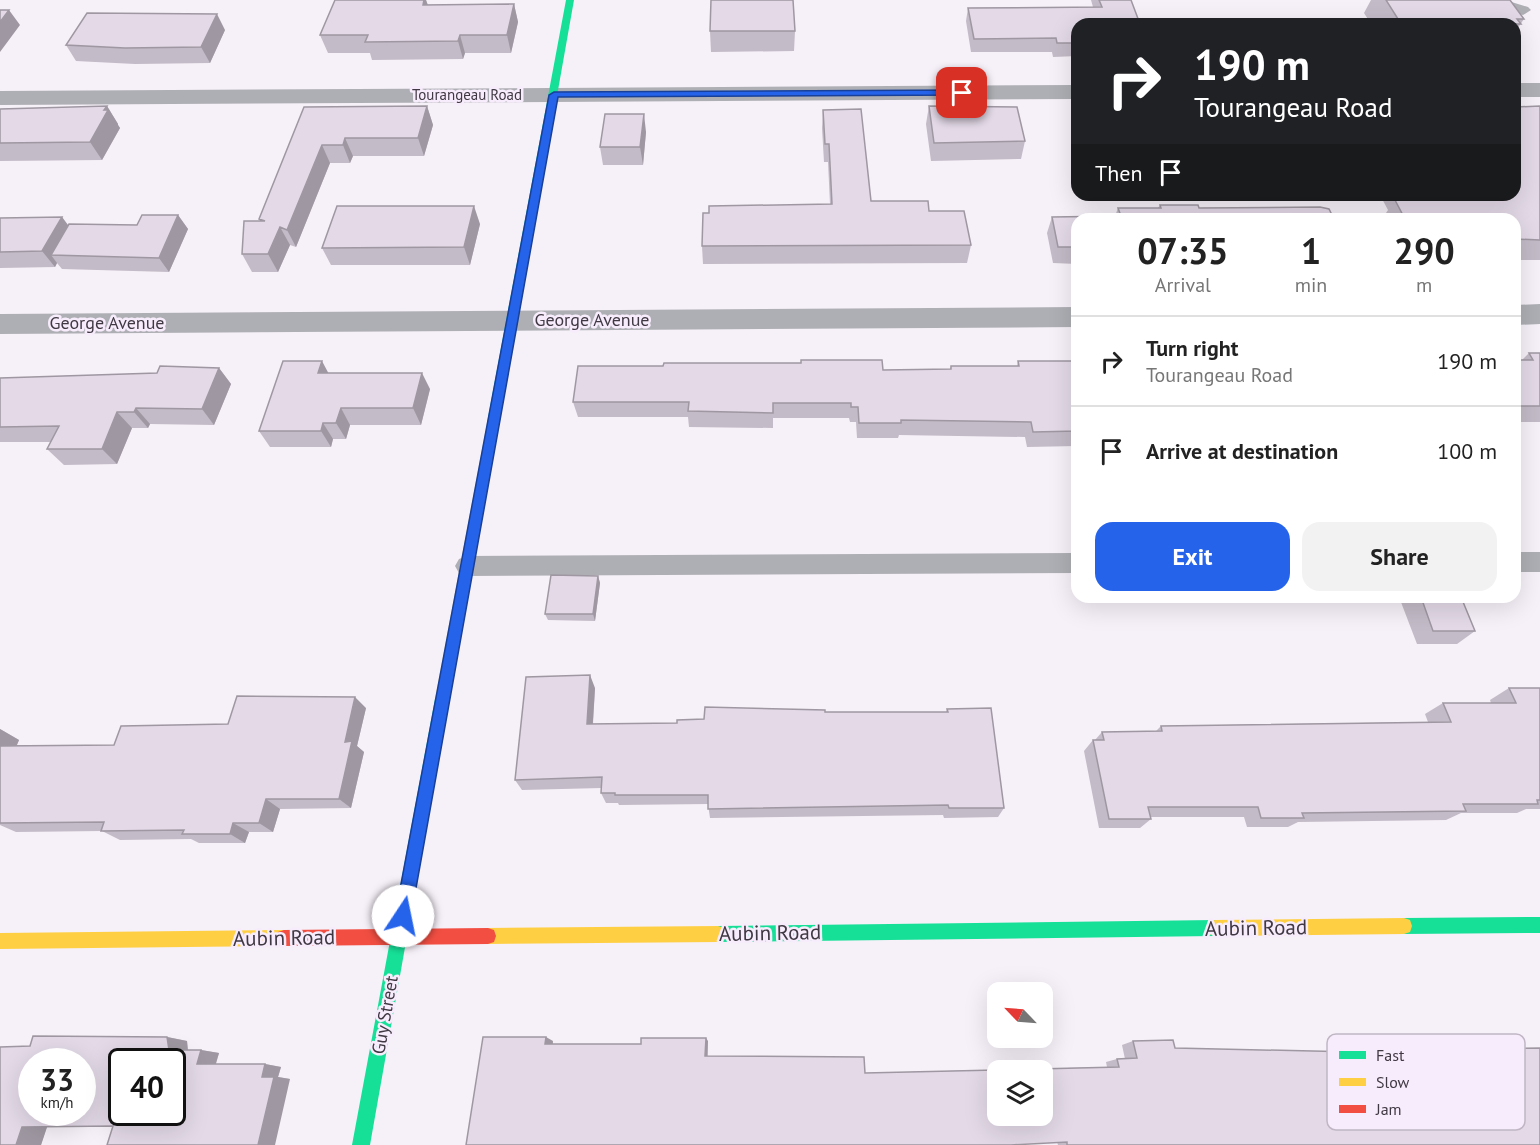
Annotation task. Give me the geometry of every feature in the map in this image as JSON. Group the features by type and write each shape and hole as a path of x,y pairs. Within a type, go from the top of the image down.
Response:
{"street":[{"name":"Guy Street","path":"361,1145 570,0"},
{"path":"1521,90 1540,90"},
{"name":"Tourangeau Road","path":"0,98 1071,92"},
{"path":"1521,315 1540,314"},
{"name":"George Avenue","path":"0,324 1071,317"},
{"name":"Aubin Road","path":"0,940 1540,925"}],"lane":[{"path":"1488,0 1523,10"},
{"path":"1521,562 1540,562"},
{"path":"467,566 1071,563"}],"building":[{"path":"335,0 424,0 423,5 514,4 507,35 460,35 458,41 365,42 368,35 320,35"},
{"path":"711,0 793,0 795,31 710,31"},
{"path":"1099,0 1131,0 1138,18 1071,18 1071,43 1057,43 1056,38 974,39 968,8 1102,7"},
{"path":"1386,0 1510,0 1524,19 1521,18 1397,18"},
{"path":"0,10 9,10 0,22"},
{"path":"87,13 217,14 201,47 125,48 66,45"},
{"path":"107,106 104,110 108,110 90,142 0,143 0,109"},
{"path":"427,106 418,138 345,138 343,145 322,145 287,230 280,227 268,254 242,254 244,221 265,221 259,219 304,107"},
{"path":"929,106 1017,107 1025,141 934,143"},
{"path":"1540,106 1540,240 1521,239 1521,213 1402,213 1396,201 1521,201 1521,107"},
{"path":"861,109 871,201 928,201 929,211 964,211 971,245 702,246 703,213 709,213 709,206 832,204 829,144 825,144 823,110"},
{"path":"605,114 644,114 640,147 600,147"},
{"path":"1160,205 1198,205 1199,208 1320,207 1329,209 1331,213 1120,213 1118,208 1161,208"},
{"path":"337,206 474,206 464,247 322,248"},
{"path":"142,215 178,215 159,258 51,255 69,224 137,225"},
{"path":"62,217 42,251 0,252 0,218"},
{"path":"1052,217 1071,217 1071,247 1058,247"},
{"path":"1529,353 1540,353 1540,406 1521,406 1521,360 1533,360"},
{"path":"801,360 882,360 883,370 951,369 951,366 1019,366 1018,361 1071,361 1071,431 1033,432 1031,422 901,420 901,423 859,423 858,407 851,407 851,403 773,403 773,413 688,411 689,402 573,402 578,366 663,366 664,363 801,363"},
{"path":"283,361 322,361 318,373 422,373 413,408 341,408 336,423 323,423 321,431 259,431"},
{"path":"160,366 219,368 202,409 136,408 134,412 117,412 102,449 47,449 59,426 0,427 0,378 157,373"},
{"path":"551,575 598,576 593,614 545,614"},
{"path":"1423,603 1463,603 1475,631 1433,631"},
{"path":"590,675 587,724 677,723 677,720 704,719 705,707 825,710 825,712 948,712 947,709 991,708 1004,808 949,808 948,805 708,809 708,795 601,793 602,777 515,780 526,677"},
{"path":"1509,688 1540,688 1540,800 1537,800 1538,804 1463,804 1466,811 1302,813 1304,818 1261,818 1258,807 1148,807 1151,819 1109,819 1093,740 1104,740 1102,732 1162,731 1161,726 1451,722 1443,703 1516,703"},
{"path":"237,696 355,697 345,742 352,741 339,799 266,799 259,823 233,823 230,834 182,834 184,830 101,831 104,822 0,823 0,746 114,745 121,726 228,724"},
{"path":"33,1036 167,1037 169,1048 108,1048 108,1126 113,1126 22,1127 16,1145 0,1145 0,1047 30,1046"},
{"path":"483,1037 546,1037 545,1044 641,1044 641,1038 706,1038 705,1056 864,1057 865,1073 987,1070 987,1126 1053,1126 1053,1069 1119,1067 1117,1059 1137,1058 1133,1041 1173,1040 1175,1048 1327,1051 1327,1130 1525,1130 1525,1048 1540,1048 1540,1145 1067,1145 1067,1142 1011,1145 466,1145"},
{"path":"186,1050 201,1050 197,1064 265,1064 262,1077 274,1077 258,1145 107,1145 113,1126 186,1126"}],"traffic: fast":[{"path":"493,423 570,0"},
{"path":"361,1145 442,699"},
{"path":"1404,926 1540,925"},
{"path":"718,934 1215,928"}],"traffic: slow":[{"path":"442,699 493,423"},
{"path":"1215,928 1404,926"},
{"path":"488,936 718,934"},
{"path":"0,941 284,938"}],"traffic: jam":[{"path":"284,938 488,936"}],"route":[{"path":"403,916 554,95 962,93"}]}
